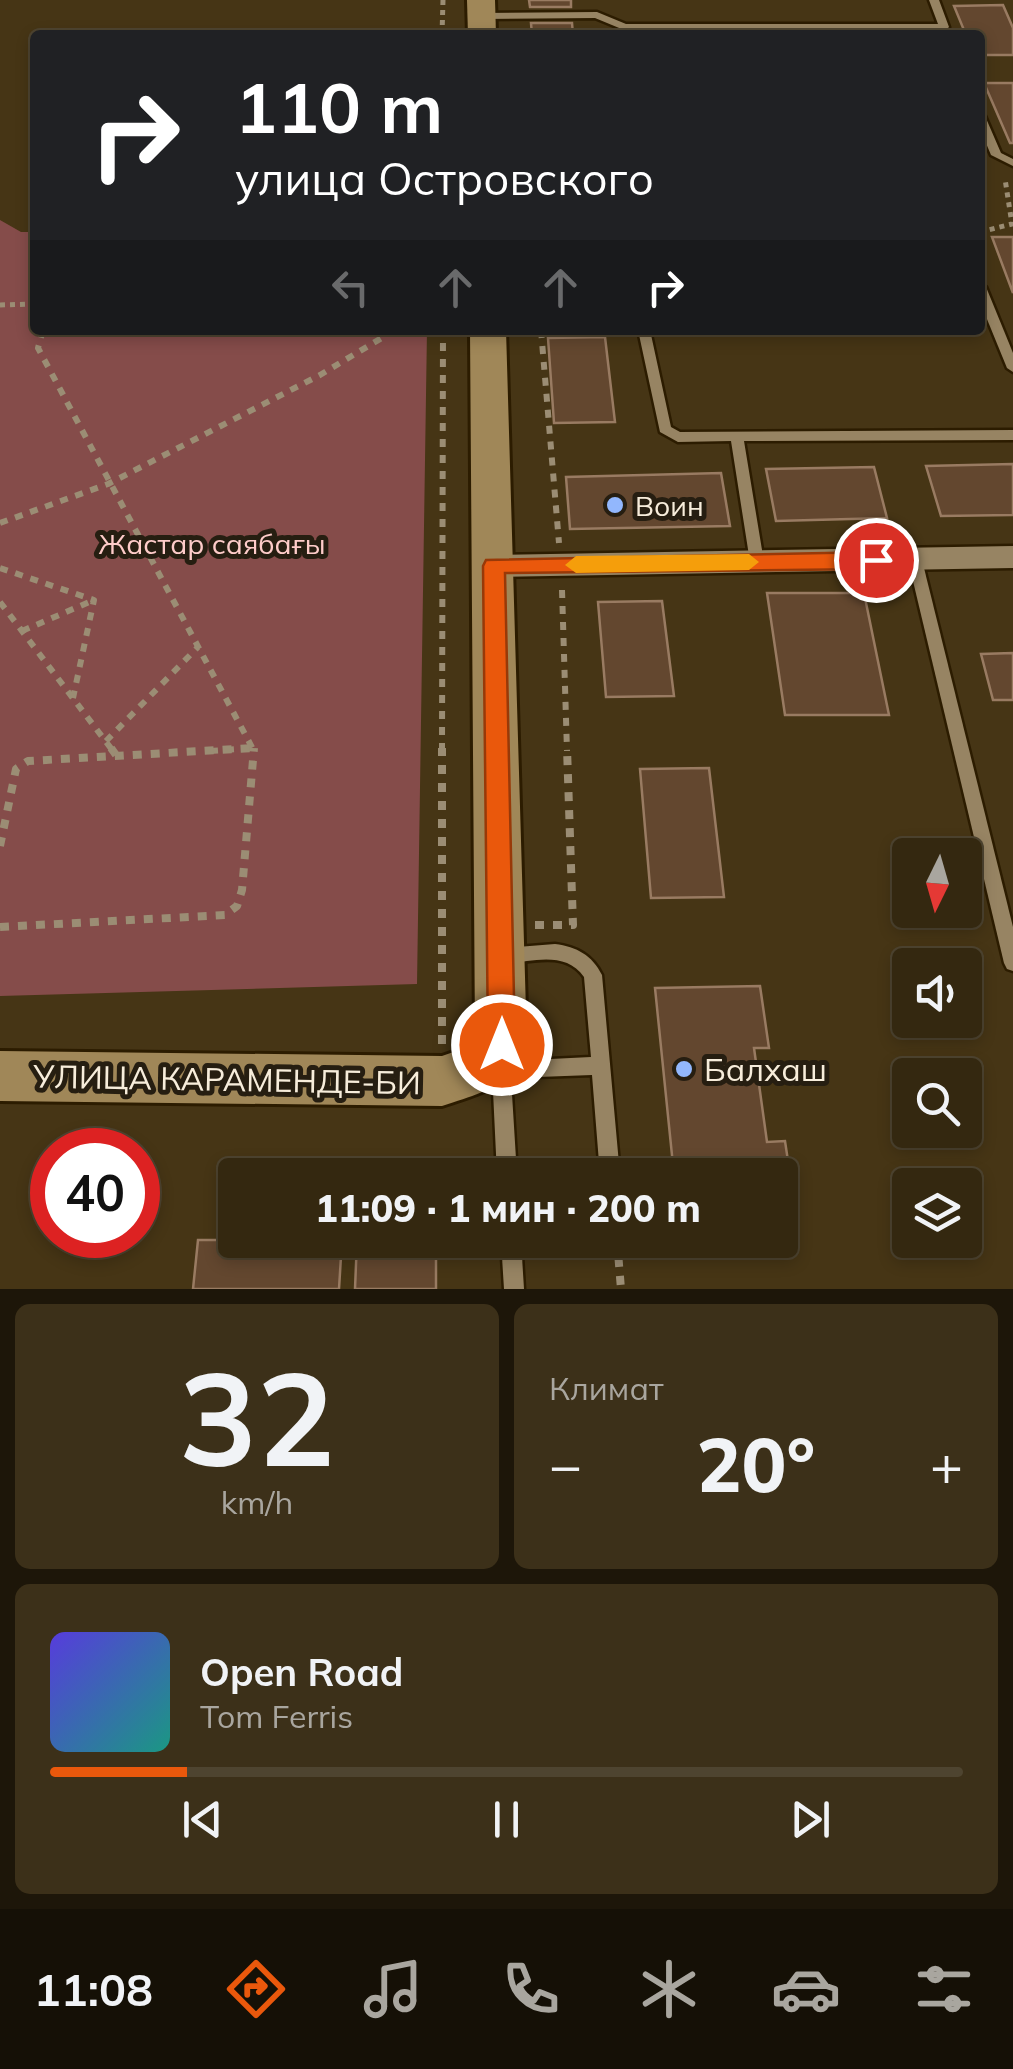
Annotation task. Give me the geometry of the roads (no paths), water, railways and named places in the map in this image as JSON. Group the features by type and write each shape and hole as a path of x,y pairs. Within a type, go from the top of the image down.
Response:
{"street":[{"path":"488,335 502,940 501,1057"},
{"path":"494,566 1013,557"},
{"name":"УЛИЦА КАРАМЕНДЕ-БИ","path":"0,1076 442,1082 501,1057"}],"lane":[{"path":"595,0 597,14"},
{"path":"934,0 946,30"},
{"path":"481,17 597,14 624,28 839,30"},
{"path":"985,128 996,156 1007,162"},
{"path":"985,299 1013,368"},
{"path":"645,335 665,429 678,437 1013,434"},
{"path":"737,436 757,562"},
{"path":"915,560 1013,963"},
{"path":"502,940 572,952 585,960 593,975 608,1158"},
{"path":"506,1158 501,1057 598,1066"},
{"path":"512,1258 514,1289"}],"place":[{"name":"Воин","path":"615,505"},
{"name":"Балхаш","path":"684,1069"}],"park label":[{"name":"Жастар саябағы","path":"212,543"}]}
